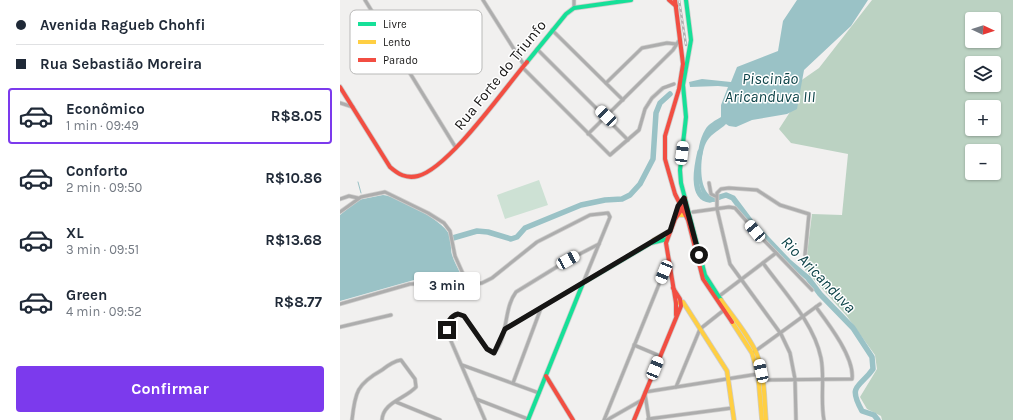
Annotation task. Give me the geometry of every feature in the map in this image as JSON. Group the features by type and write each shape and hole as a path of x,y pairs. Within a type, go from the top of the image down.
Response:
{"street":[{"path":"365,0 371,10"},
{"path":"483,0 523,66 610,155 638,130 645,109 652,98 664,88 674,84"},
{"path":"574,0 574,8 632,0"},
{"path":"669,0 676,6"},
{"path":"675,0 680,38 679,44 682,57 681,79 669,117 664,147 670,178 686,215 703,279 754,352 758,374 762,420"},
{"path":"683,0 687,28 690,36"},
{"path":"686,0 691,43 683,92 686,122 680,170 684,198 702,267 707,280 746,335 754,352 762,380 766,420"},
{"name":"Rua Forte do Triunfo","path":"340,87 390,167 399,175 412,178 424,174 435,167 456,148 552,30 566,14 574,8"},
{"path":"552,30 623,100"},
{"path":"606,83 642,48 667,43 679,44 685,47 691,43"},
{"path":"588,134 679,44"},
{"path":"537,49 606,116 628,140"},
{"path":"673,50 678,52 682,57"},
{"path":"410,74 456,148"},
{"path":"340,103 352,107"},
{"path":"709,183 711,194 715,197 730,264 740,280 781,334 791,357 795,379 796,420"},
{"path":"715,197 719,191 726,188 757,190 780,205 809,214 805,255"},
{"path":"340,199 349,196 361,197 381,192 393,195 444,223 452,235 455,256 468,286"},
{"path":"340,212 361,197"},
{"path":"675,319 676,302 666,251 667,239 684,198"},
{"path":"681,204 686,203"},
{"path":"675,219 678,215 681,204"},
{"path":"693,212 729,207 736,209 812,290"},
{"path":"340,304 403,286 423,283 468,286 482,283 492,278 538,242 590,215 605,212 610,214 528,420 476,399"},
{"path":"678,215 686,215"},
{"path":"505,329 670,231"},
{"path":"651,243 667,239"},
{"path":"485,420 447,330 448,322 452,316 461,314 467,318 487,349 492,353 496,350 505,329 512,298 518,290 573,257 599,244"},
{"path":"718,297 776,253"},
{"path":"763,263 802,318 813,336 820,353 824,420"},
{"path":"604,420 634,344 668,266"},
{"path":"673,288 725,367 730,379 734,420"},
{"path":"676,302 681,302"},
{"path":"634,420 681,302"},
{"path":"754,352 781,334 820,304"},
{"path":"762,380 852,378 850,364 846,354 835,334 816,307"},
{"path":"513,383 541,308"},
{"path":"676,387 700,329 724,310"},
{"path":"340,327 392,315"},
{"path":"634,344 660,356"},
{"path":"347,420 352,419 356,393 363,382 401,360 415,379 417,386 415,389 385,409 382,420"},
{"path":"461,365 539,393"},
{"path":"645,393 758,374"},
{"path":"546,376 573,420"},
{"path":"645,393 649,419 732,408"},
{"path":"396,402 440,420"},
{"path":"641,402 648,411"},
{"path":"607,420 641,402"}],"green space":[{"path":"872,0 1013,0 1013,420 882,420 881,416 867,409 860,397 877,369 875,355 846,315 805,270 812,214 842,215 848,154 791,143 779,129 790,112 786,91 819,68"},
{"path":"539,180 548,205 505,219 497,195"}],"water":[{"name":"Piscinão Aricanduva III","path":"797,0 868,0 851,26 804,70 797,109 787,114 752,120 736,127 726,124 709,138 704,147 702,156 701,166 703,185 707,192 713,196 721,196 721,199 715,202 708,201 703,195 698,177 697,167 699,146 706,128 712,122 721,117 721,105 728,87 690,87 689,82 702,79 731,82 737,67 778,51 783,21"},
{"path":"383,195 390,196 409,204 445,228 449,234 452,255 461,275 458,281 414,280 340,301 340,215 358,200"}],"waterway":[{"path":"446,240 477,231 488,232 511,239 517,237 525,228 581,205 605,200 622,199 630,195 640,184 653,159 656,113 660,103 670,94"},
{"name":"Rio Aricanduva","path":"700,152 696,180 697,187 704,198 710,200 726,195 733,198 751,222 788,261 808,278 820,294 853,328 872,357 873,369 857,387 855,391 856,396 862,411 874,415 878,420"},
{"path":"358,182 361,193"}],"railway":[{"path":"679,0 686,45"}],"traffic: fast":[{"path":"527,62 566,14 574,8 631,0"},
{"path":"686,0 691,40 683,85 686,117 680,170 681,183 705,275 721,300"},
{"path":"528,420 583,283 651,243 667,239"}],"traffic: slow":[{"path":"678,215 686,215"},
{"path":"654,240 670,231"},
{"path":"721,300 744,332 756,352 763,377 766,420"},
{"path":"676,303 683,302 727,371 734,420"},
{"path":"732,322 752,353 758,374 762,420"}],"traffic: jam":[{"path":"669,0 676,6"},
{"path":"675,0 683,64 679,89 665,136 665,159 675,194 688,220 703,279 732,322"},
{"path":"340,87 390,167 402,175 414,177 431,170 460,144 491,108 527,62"},
{"path":"675,218 680,202 685,198"},
{"path":"676,315 676,303 666,243 675,219 686,203"},
{"path":"634,420 681,306 680,299 673,288"},
{"path":"546,376 573,420"}],"route":[{"path":"447,330 448,322 452,316 461,314 467,318 487,349 494,353 505,329 670,231 678,206 684,198 692,222 699,255"}]}
